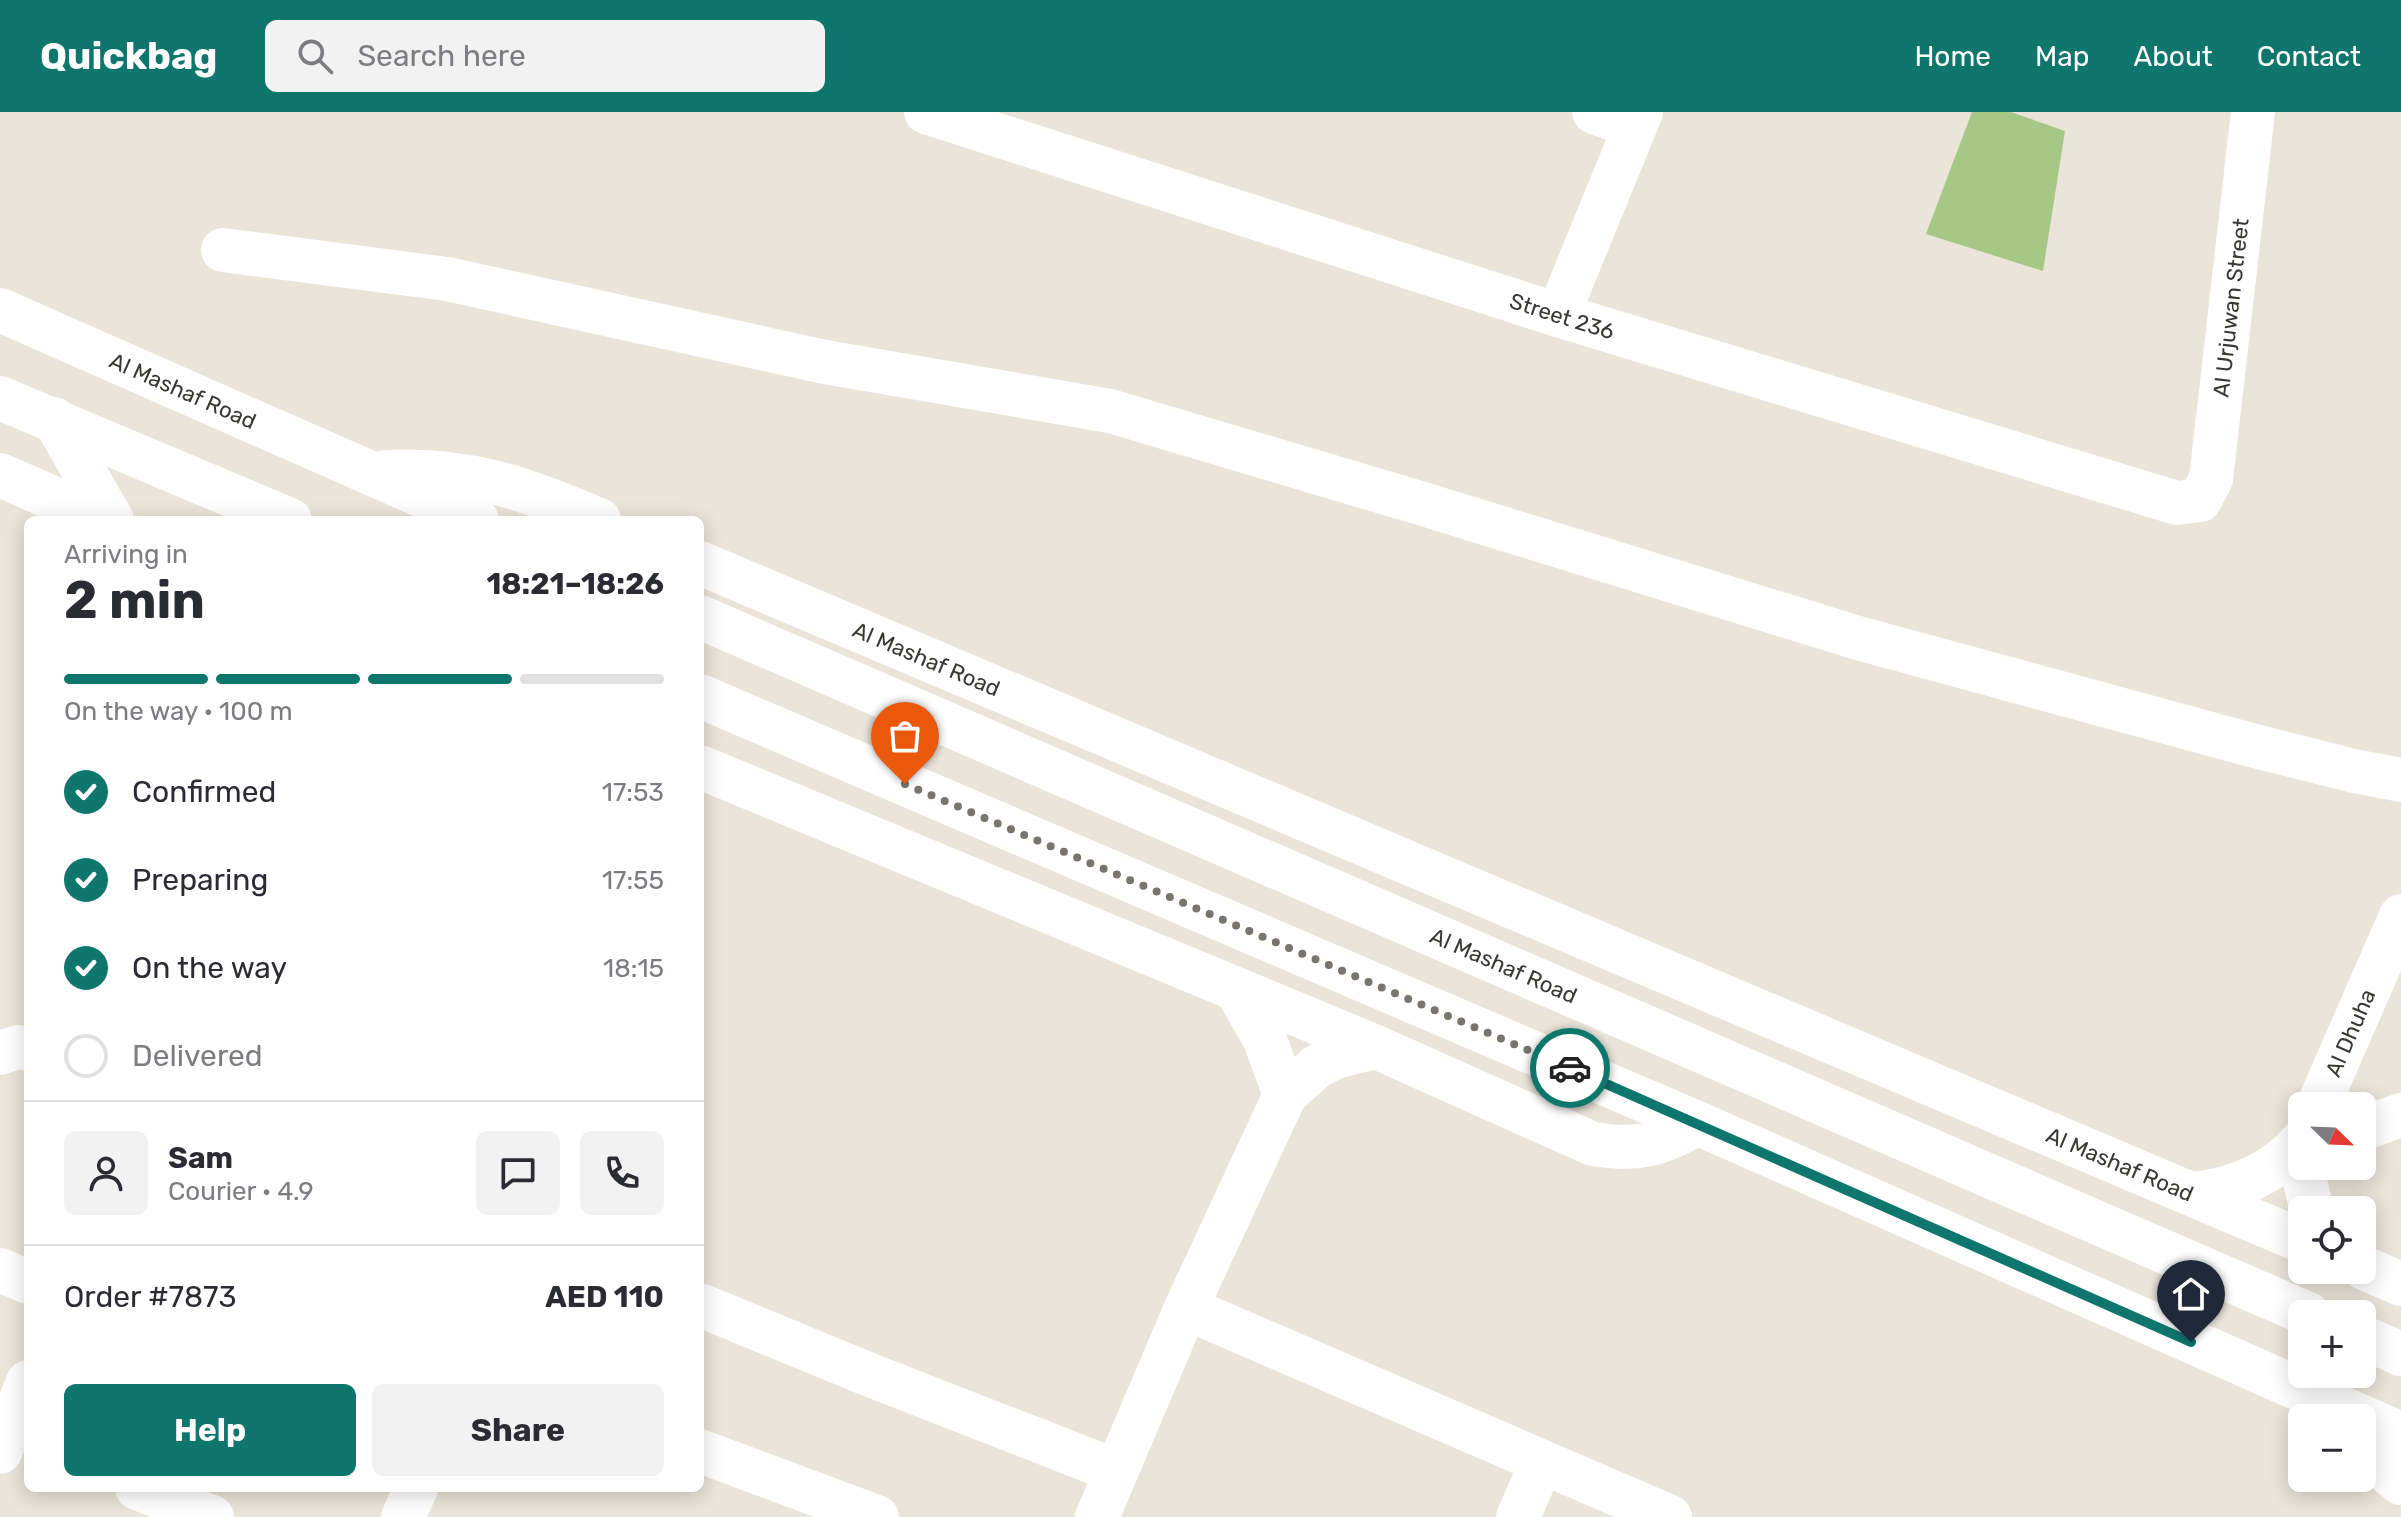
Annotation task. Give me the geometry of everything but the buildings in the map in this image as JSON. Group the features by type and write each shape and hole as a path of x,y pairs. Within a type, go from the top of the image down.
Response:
{"street":[{"name":"Street 236","path":"926,112 1558,315 2177,503 2200,500"},
{"path":"1558,315 1638,120 1594,112"},
{"name":"Al Urjuwan Street","path":"2200,500 2211,479 2253,112"},
{"path":"223,250 447,279 825,362 1110,411 1435,507 1858,638 2251,745 2401,780"},
{"name":"Al Mashaf Road","path":"0,310 468,516"},
{"path":"0,398 281,516"},
{"path":"54,419 110,516"},
{"name":"Al Mashaf Road","path":"368,473 409,471 491,480 530,491 589,516"},
{"path":"0,475 94,516"},
{"name":"Al Mashaf Road","path":"704,565 2288,1235"},
{"name":"Al Mashaf Road","path":"704,619 2288,1305"},
{"path":"704,698 1697,1123 2318,1404"},
{"path":"704,769 1376,1047 1593,1144 1620,1148 1648,1146 1674,1138 1697,1123"},
{"name":"Al Dhuha","path":"2324,1092 2401,916"},
{"path":"1236,989 1265,1040 1285,1095"},
{"path":"1097,1517 1186,1308 1285,1095 1299,1080 1325,1062 1376,1047"},
{"path":"0,1053 24,1048"},
{"path":"2376,1124 2401,1115"},
{"path":"1955,1163 2087,1150"},
{"path":"2194,1194 2220,1191 2250,1181 2288,1155"},
{"path":"0,1270 24,1280"},
{"path":"2376,1273 2401,1284"},
{"path":"704,1307 1116,1471"},
{"path":"1186,1308 1670,1517"},
{"path":"2376,1343 2401,1354"},
{"path":"9,1443 24,1395"},
{"path":"2376,1425 2401,1434"},
{"path":"704,1452 877,1517"},
{"path":"1518,1517 1542,1462"},
{"path":"2376,1463 2401,1483"},
{"path":"147,1492 212,1517"},
{"path":"403,1517 414,1492"}],"green space":[{"path":"1972,112 2011,112 2065,131 2043,271 1926,234"}],"way so far":[{"path":"905,784 1570,1068"}],"route":[{"path":"1570,1068 2191,1342"}]}
